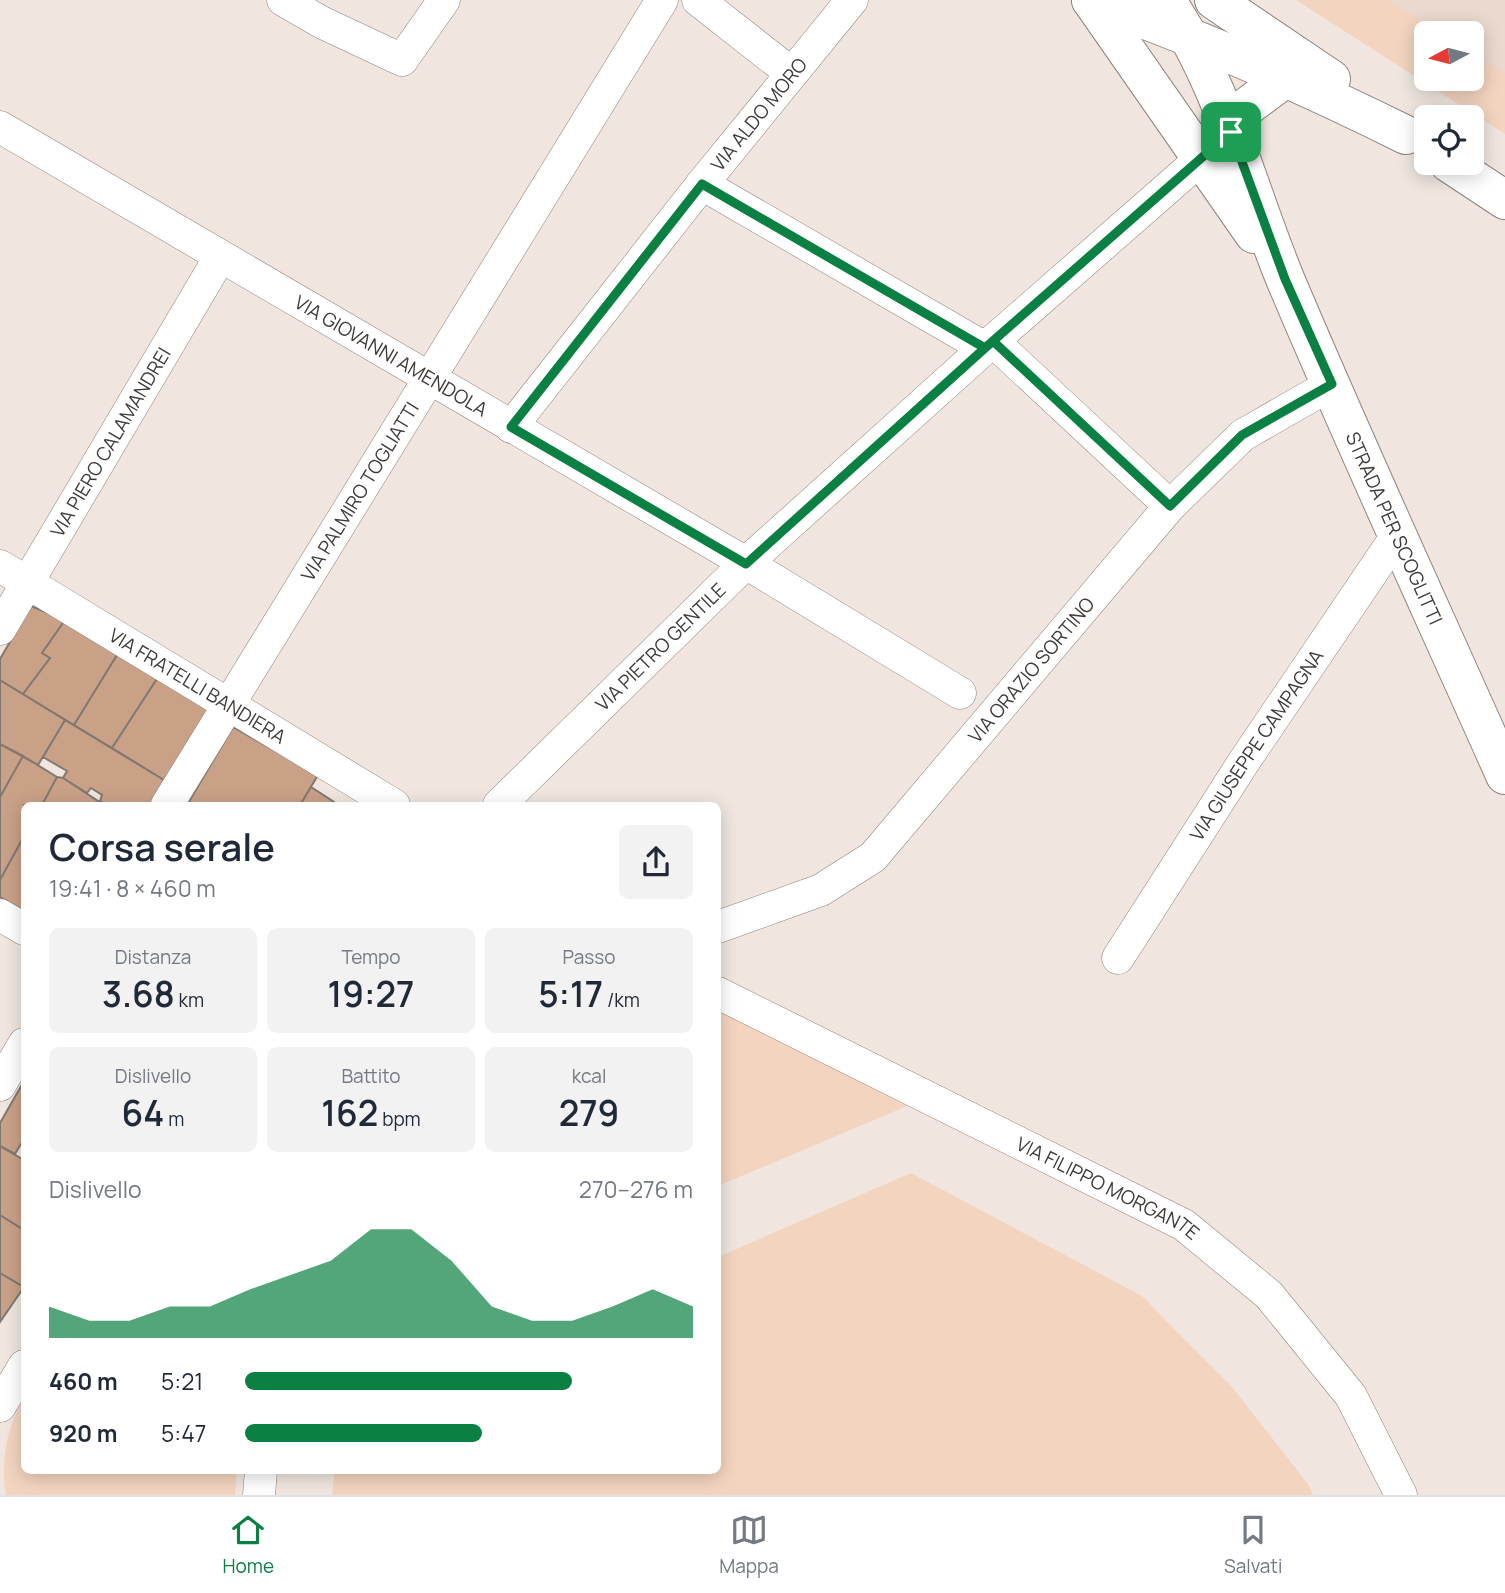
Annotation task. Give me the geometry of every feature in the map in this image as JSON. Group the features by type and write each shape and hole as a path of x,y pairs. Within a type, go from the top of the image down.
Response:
{"main road":[{"path":"1166,0 1189,34 1231,132 1285,279"},
{"path":"1214,0 1302,57 1414,141"},
{"path":"1106,8 1189,34 1287,77 1414,141"},
{"path":"1106,8 1202,159 1285,279"},
{"path":"1231,132 1245,108 1287,77"},
{"path":"1467,175 1505,200"},
{"name":"STRADA PER SCOGLITTI","path":"1285,279 1505,775"}],"street":[{"path":"283,0 321,22 402,60 444,0"},
{"name":"VIA PALMIRO TOGLIATTI","path":"169,802 662,0"},
{"path":"698,0 791,73"},
{"name":"VIA ALDO MORO","path":"511,427 702,184 852,0"},
{"name":"VIA GIOVANNI AMENDOLA","path":"0,127 746,564 960,693"},
{"name":"VIA PIETRO GENTILE","path":"502,802 746,564 989,344 1231,132"},
{"path":"702,184 989,344 1170,506"},
{"name":"VIA PIERO CALAMANDREI","path":"0,629 220,257"},
{"name":"VIA ORAZIO SORTINO","path":"721,926 821,890 873,857 1170,506 1242,435 1332,384"},
{"name":"VIA GIUSEPPE CAMPAGNA","path":"1118,958 1243,762 1398,534"},
{"name":"VIA FRATELLI BANDIERA","path":"0,566 389,802"},
{"path":"0,915 21,927"},
{"name":"VIA FILIPPO MORGANTE","path":"721,994 1184,1225 1269,1295 1352,1396 1401,1495"},
{"path":"0,1085 21,1049"},
{"path":"0,1406 21,1371"},
{"path":"259,1495 261,1474"}],"shaded area":[{"path":"1296,0 1388,0 1422,21 1414,21 1414,76"},
{"path":"1388,0 1505,0 1505,74 1484,61 1484,21 1422,21"},
{"path":"1484,60 1505,73 1505,134 1484,121 1484,105 1460,105 1438,91 1484,91"},
{"path":"721,1011 907,1106 721,1185"},
{"path":"911,1173 1142,1296 1232,1387 1308,1484 1313,1495 332,1495 335,1474 721,1474 721,1256"},
{"path":"21,1404 21,1474 237,1474 235,1495 6,1495 6,1445"}],"building":[{"path":"31,606 65,620 42,653 50,658 23,694 0,680 0,659"},
{"path":"65,620 120,650 74,725 23,694 50,658 42,653"},
{"path":"120,650 160,674 112,748 74,725"},
{"path":"160,674 217,705 164,780 112,748"},
{"path":"0,680 65,720 38,765 0,744"},
{"path":"65,720 164,780 153,802 102,802 102,795 91,788 87,793 63,778 67,771 43,757"},
{"path":"233,727 318,775 302,802 189,802"},
{"path":"0,744 23,756 0,797"},
{"path":"23,756 57,777 44,802 21,802 21,842 0,880 0,797"},
{"path":"57,777 63,778 99,802 44,802"},
{"path":"311,787 334,802 302,802"},
{"path":"21,842 21,909 0,897 0,880"},
{"path":"21,1086 21,1144 15,1154 0,1146 0,1123"},
{"path":"0,1146 21,1158 21,1228 0,1215"},
{"path":"0,1215 21,1228 21,1285 0,1273"},
{"path":"0,1273 21,1285 21,1291 0,1322"}],"route":[{"path":"1231,132 985,348 746,564 511,427 702,184 985,348 993,341 1170,506 1242,435 1332,384 1285,279 1231,132"}]}
